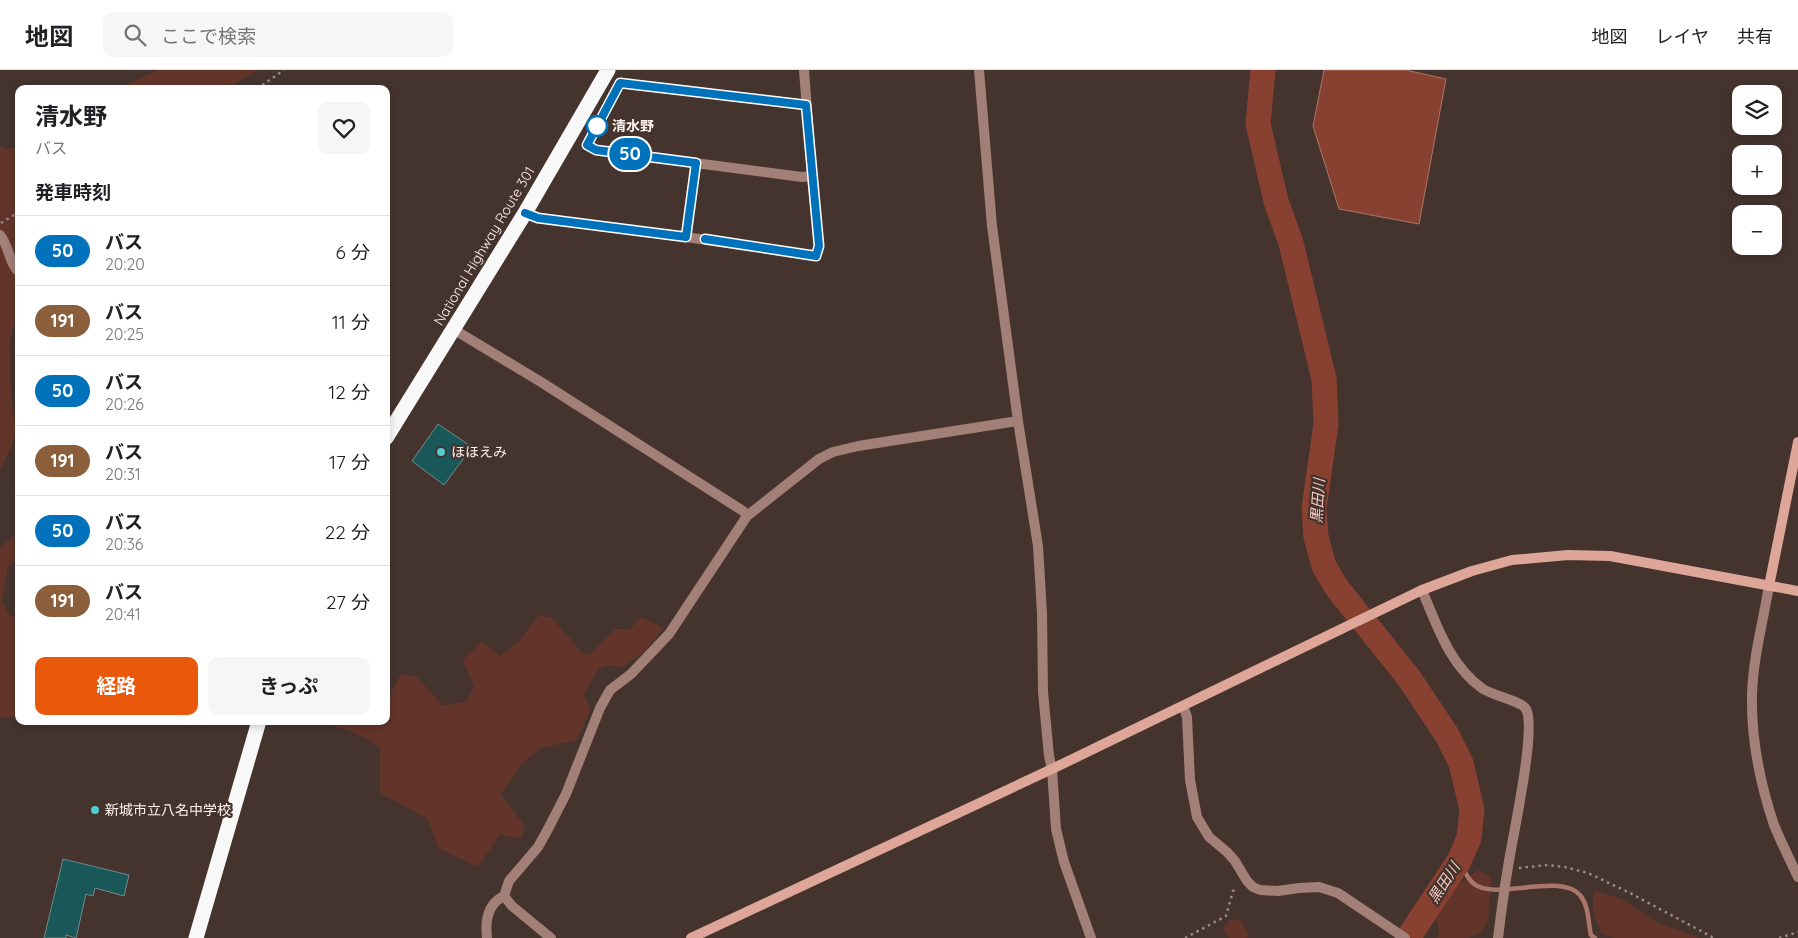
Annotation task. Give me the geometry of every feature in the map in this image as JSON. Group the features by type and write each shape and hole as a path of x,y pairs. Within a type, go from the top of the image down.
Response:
{"highway":[{"name":"National Highway Route 301","path":"390,431 525,213 608,70"},
{"path":"196,938 258,725"}],"street":[{"path":"525,213 538,218 816,256 819,246 804,70"},
{"path":"979,70 992,226 1018,421 1038,546 1042,613 1043,692 1052,769 1056,829 1064,862 1091,938"},
{"path":"806,105 620,83 587,145 596,150 802,177 812,176"},
{"path":"686,237 696,163"},
{"path":"0,235 6,241 15,269"},
{"path":"453,329 558,393 743,511 747,516"},
{"path":"486,938 485,923 489,910 497,899 504,896 509,881 538,847 548,829 566,794 600,708 610,690 631,674 669,634 747,516 819,459 833,452 858,446 1018,421"},
{"path":"1798,442 1754,664 1752,693 1752,727 1758,767 1775,825 1798,877"},
{"path":"691,938 1052,769 1422,590 1472,571 1512,560 1568,555 1610,556 1798,591"},
{"path":"1422,590 1452,657 1465,674 1483,689 1526,708 1529,721 1522,789 1502,900 1498,938"},
{"path":"1183,706 1187,717 1190,780 1197,817 1208,837 1235,861 1247,881 1253,887 1260,890 1278,891 1319,887 1338,893 1401,935"},
{"path":"504,896 512,906 551,938"}],"path":[{"path":"264,85 284,70"},
{"path":"0,224 15,215"},
{"path":"1507,871 1548,865 1588,873 1630,892 1714,938"},
{"path":"1185,938 1226,916 1233,891 1247,881"},
{"path":"1779,938 1798,932"}],"shaded area":[{"path":"158,70 258,70 233,85 126,85"},
{"path":"1324,70 1406,70 1446,79 1419,224 1339,209 1313,126"},
{"path":"0,145 4,149 15,148 15,324 10,341 11,394 15,421 15,438 0,470"},
{"path":"15,535 15,561 8,567 2,602 10,615 15,616 15,716 0,718 0,547"},
{"path":"539,615 552,618 582,653 589,655 616,629 630,629 641,617 664,628 645,651 621,668 609,665 599,668 584,694 591,709 577,740 541,748 521,764 501,795 525,826 521,839 500,834 478,867 438,848 428,819 380,793 380,747 366,738 334,725 390,725 390,693 401,674 416,676 443,706 467,701 474,686 463,660 482,641 500,656 520,640"},
{"path":"1478,870 1491,877 1488,921 1481,933 1468,938 1437,938 1439,931 1436,913 1450,890"},
{"path":"1594,891 1622,899 1658,923 1700,938 1615,938 1602,934 1594,913"},
{"path":"1233,919 1240,920 1249,935 1247,938 1229,938 1223,929"}],"building":[{"path":"438,424 472,447 444,485 412,461"},
{"path":"63,859 129,875 124,896 95,888 93,896 86,894 76,938 66,935 66,938 44,938"}],"waterway":[{"name":"黒田川","path":"1263,70 1258,124 1276,201 1291,243 1324,379 1326,424 1314,508 1316,537 1324,566 1337,588 1409,678 1447,735 1461,763 1472,810 1469,838 1459,861 1408,938"},
{"path":"1459,861 1472,882 1484,888 1497,890 1558,886 1570,889 1583,899 1587,909 1591,935 1595,938"}],"bus line":[{"name":"50","path":"525,213 538,218 686,237 696,163 596,150 587,145 620,83 806,105 819,246 816,256 705,239"}],"place":[{"name":"清水野","path":"597,126"},
{"name":"ほほえみ","path":"441,452"},
{"name":"新城市立八名中学校","path":"95,810"}]}
